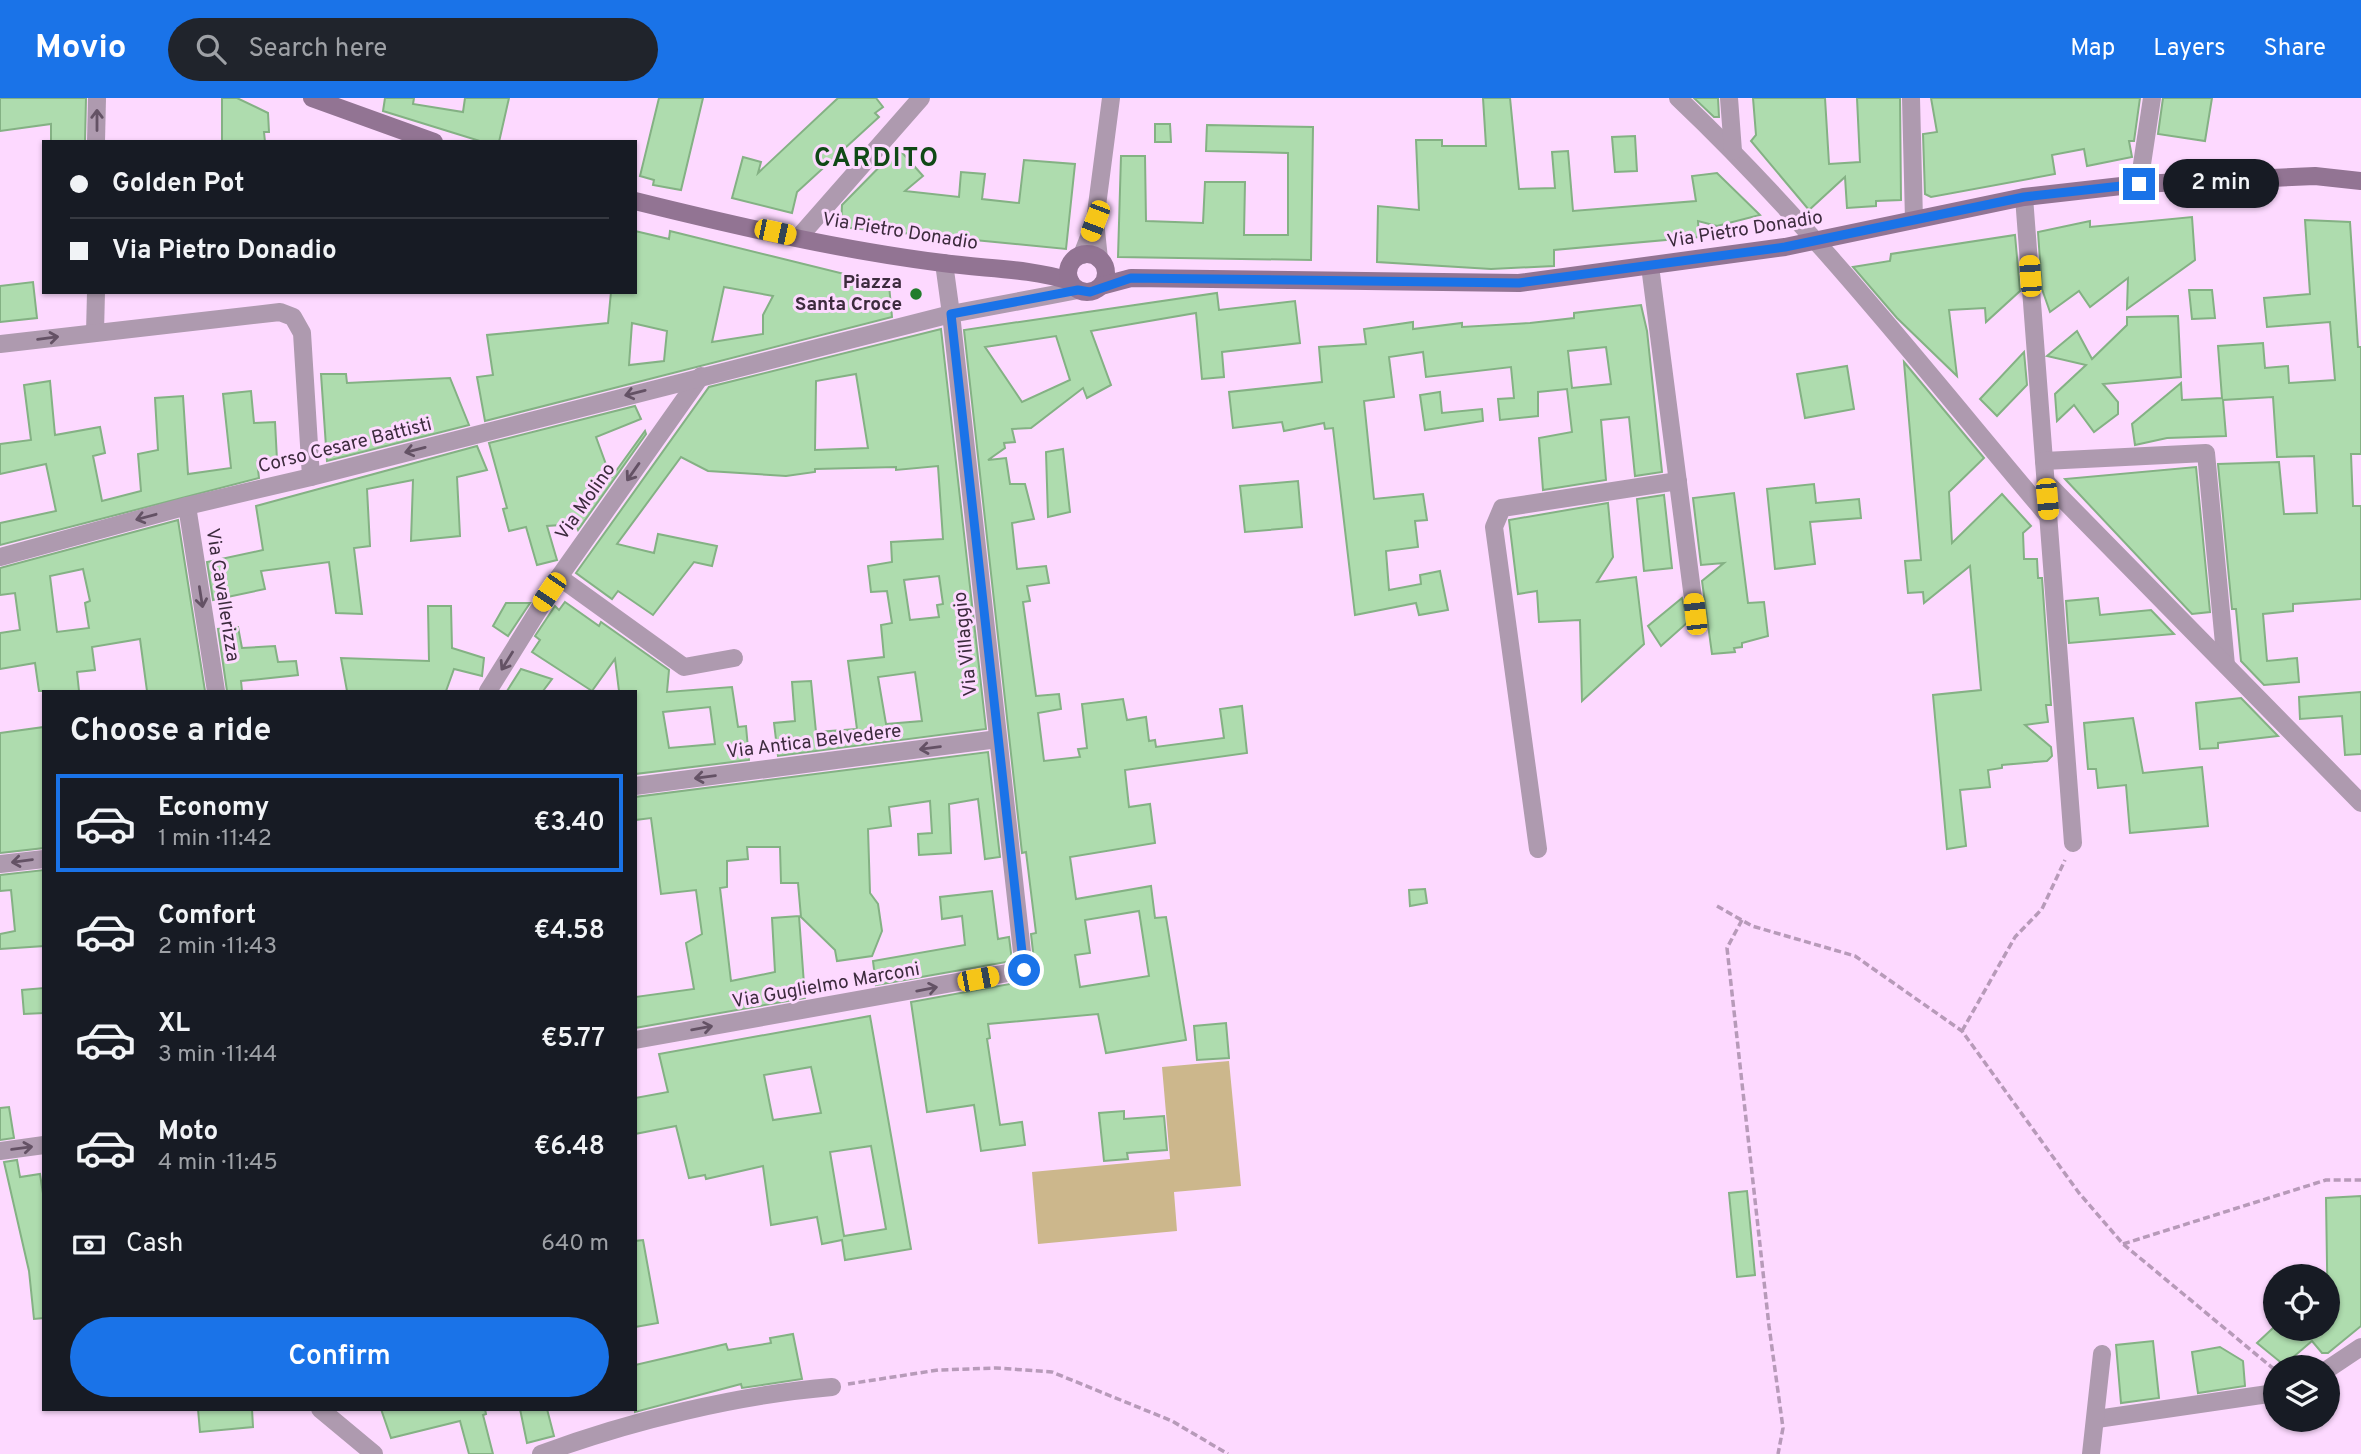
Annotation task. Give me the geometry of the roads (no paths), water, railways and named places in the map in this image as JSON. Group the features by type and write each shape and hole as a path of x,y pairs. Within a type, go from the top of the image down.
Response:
{"main road":[{"path":"312,98 428,140"},
{"name":"Via Pietro Donadio","path":"637,201 799,237 944,263 1037,271 1084,268 1131,278 1519,283 1816,241 2024,197 2139,184 2315,176 2361,181"},
{"name":"Via Pietro Donadio","path":"1084,268 1090,292 1101,286 1131,278"}],"street":[{"path":"96,140 97,98"},
{"path":"799,237 921,98"},
{"path":"1084,268 1095,221 1111,98"},
{"path":"1678,98 1733,151 1816,241 2048,516"},
{"path":"1729,98 1733,151"},
{"path":"1911,98 1914,220"},
{"path":"2139,184 2152,98"},
{"path":"2024,197 2073,843"},
{"name":"Via Villaggio","path":"944,263 1024,970"},
{"path":"1650,266 1695,614"},
{"name":"Corso Cesare Battisti","path":"0,557 187,506 951,314 1084,268"},
{"path":"95,332 96,294"},
{"path":"0,344 280,312 293,317 302,333 311,477"},
{"name":"Via Molino","path":"489,690 559,577 701,376"},
{"path":"2044,461 2207,453 2226,665"},
{"path":"1538,849 1494,527 1502,508 1678,481"},
{"path":"2046,482 2361,803"},
{"name":"Via Cavallerizza","path":"187,506 216,690"},
{"path":"559,577 684,667 734,658"},
{"name":"Via Antica Belvedere","path":"637,786 998,740"},
{"path":"0,864 42,859"},
{"name":"Via Guglielmo Marconi","path":"637,1040 1024,970"},
{"path":"0,1152 42,1145"},
{"path":"2340,1362 2361,1347"},
{"path":"2091,1454 2102,1354"},
{"path":"541,1454 608,1431 782,1391 832,1387"},
{"path":"2096,1419 2263,1395"},
{"path":"322,1411 374,1454"}],"place":[{"name":"Piazza Santa Croce","path":"916,294"}],"district":[{"name":"CARDITO","path":"877,159"}]}
